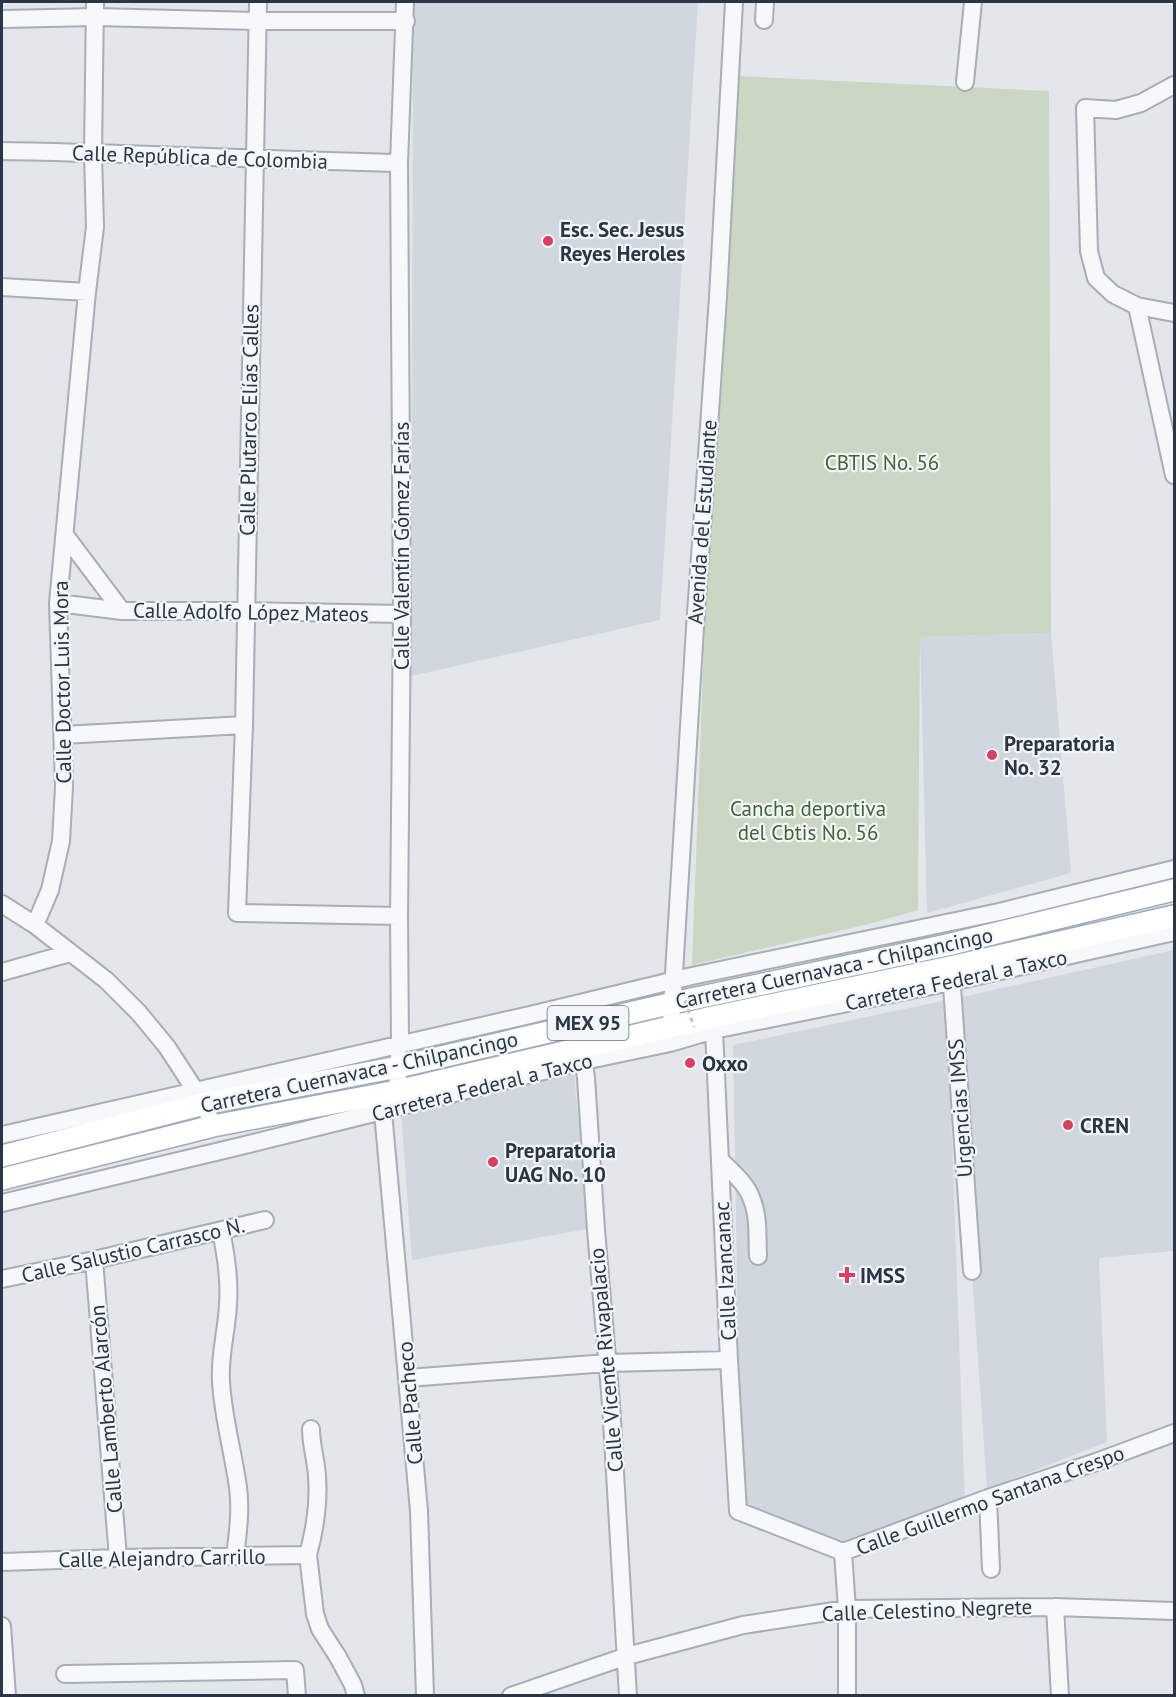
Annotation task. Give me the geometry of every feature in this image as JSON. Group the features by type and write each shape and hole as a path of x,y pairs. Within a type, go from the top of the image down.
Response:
{"main road":[{"name":"Carretera Cuernavaca - Chilpancingo","path":"2,1156 199,1097 398,1067 581,1025 676,992 797,976 947,945 1174,890"},
{"name":"Carretera Cuernavaca - Chilpancingo","path":"2,1179 213,1126 537,1065 670,1035 708,1018 771,1012 951,975 1174,916"}],"street":[{"name":"Calle Plutarco Elías Calles","path":"258,2 244,725 237,913 399,916"},
{"name":"Calle Valentín Gómez Farías","path":"396,1091 400,1044 402,614 399,163 405,2"},
{"name":"Avenida del Estudiante","path":"670,1035 676,992 695,628 718,297 734,2"},
{"path":"764,20 765,2"},
{"path":"965,82 973,2"},
{"path":"2,19 96,9 258,21 405,21"},
{"name":"Calle Doctor Luis Mora","path":"35,925 50,890 61,841 64,787 58,603 95,227 93,153 96,9"},
{"path":"1174,85 1141,103 1116,110 1085,108 1089,251 1096,278 1113,294 1137,306 1174,313"},
{"name":"Calle República de Colombia","path":"2,151 399,163"},
{"path":"2,287 87,292"},
{"path":"1137,306 1174,475"},
{"name":"Calle Adolfo López Mateos","path":"65,535 122,611 402,614"},
{"path":"58,603 122,611"},
{"path":"63,735 244,725"},
{"path":"2,1135 199,1097 400,1044 676,992 793,954 999,912 1174,869"},
{"path":"2,904 35,925 106,980 139,1013 167,1047 199,1097 213,1126"},
{"name":"Carretera Federal a Taxco","path":"951,975 1174,932"},
{"name":"Urgencias IMSS","path":"947,945 972,1271"},
{"path":"2,972 70,953"},
{"path":"793,954 797,976"},
{"path":"670,1035 714,1030 771,1012"},
{"name":"Calle Vicente Rivapalacio","path":"581,1025 611,1404 628,1695"},
{"name":"Calle Izancanac","path":"714,1030 738,1511"},
{"path":"533,1036 537,1065"},
{"name":"Carretera Federal a Taxco","path":"2,1203 382,1112 537,1065"},
{"name":"Calle Pacheco","path":"382,1112 419,1511 425,1695"},
{"path":"720,1160 741,1181 752,1199 755,1210 758,1256"},
{"name":"Calle Salustio Carrasco N.","path":"2,1279 265,1220"},
{"path":"221,1231 229,1282 221,1381 238,1488 239,1522 235,1556"},
{"name":"Calle Lamberto Alarcón","path":"94,1260 118,1558"},
{"path":"408,1378 607,1363 729,1360"},
{"path":"311,1429 318,1494 310,1547 315,1614 320,1629 354,1686 356,1695"},
{"name":"Calle Guillermo Santana Crespo","path":"738,1511 843,1552 1174,1433"},
{"path":"988,1498 991,1569"},
{"name":"Calle Alejandro Carrillo","path":"2,1563 235,1556 310,1547"},
{"path":"843,1552 847,1609 847,1695"},
{"path":"1055,1607 1060,1695"},
{"name":"Calle Celestino Negrete","path":"512,1695 627,1656 751,1623 847,1609 1055,1607 1174,1611"},
{"path":"2,1626 7,1695"},
{"path":"65,1674 295,1670 297,1695"}],"path":[{"path":"676,992 694,1027"}],"shaded area":[{"name":"Esc. Sec. Jesus Reyes Heroles","path":"413,2 698,2 660,620 411,676"},
{"name":"Preparatoria No. 32","path":"1051,633 1071,873 927,913 920,637"},
{"name":"CREN","path":"1174,950 1174,1251 1099,1258 1107,1442 987,1489 953,999"},
{"name":"IMSS","path":"947,1000 965,1505 843,1548 741,1510 733,1045"},
{"name":"Preparatoria UAG No. 10","path":"574,1072 588,1229 412,1260 401,1112"}],"green space":[{"name":"CBTIS No. 56","path":"736,76 1049,91 1051,633 920,637 918,910 869,924 692,965 704,643"}],"place":[{"name":"Esc. Sec. Jesus Reyes Heroles","path":"548,241"},
{"name":"Preparatoria No. 32","path":"992,755"},
{"name":"Oxxo","path":"690,1063"},
{"name":"CREN","path":"1068,1125"},
{"name":"Preparatoria UAG No. 10","path":"493,1162"},
{"name":"IMSS","path":"847,1275"}],"park label":[{"name":"Cancha deportiva del Cbtis No. 56","path":"808,820"}]}
